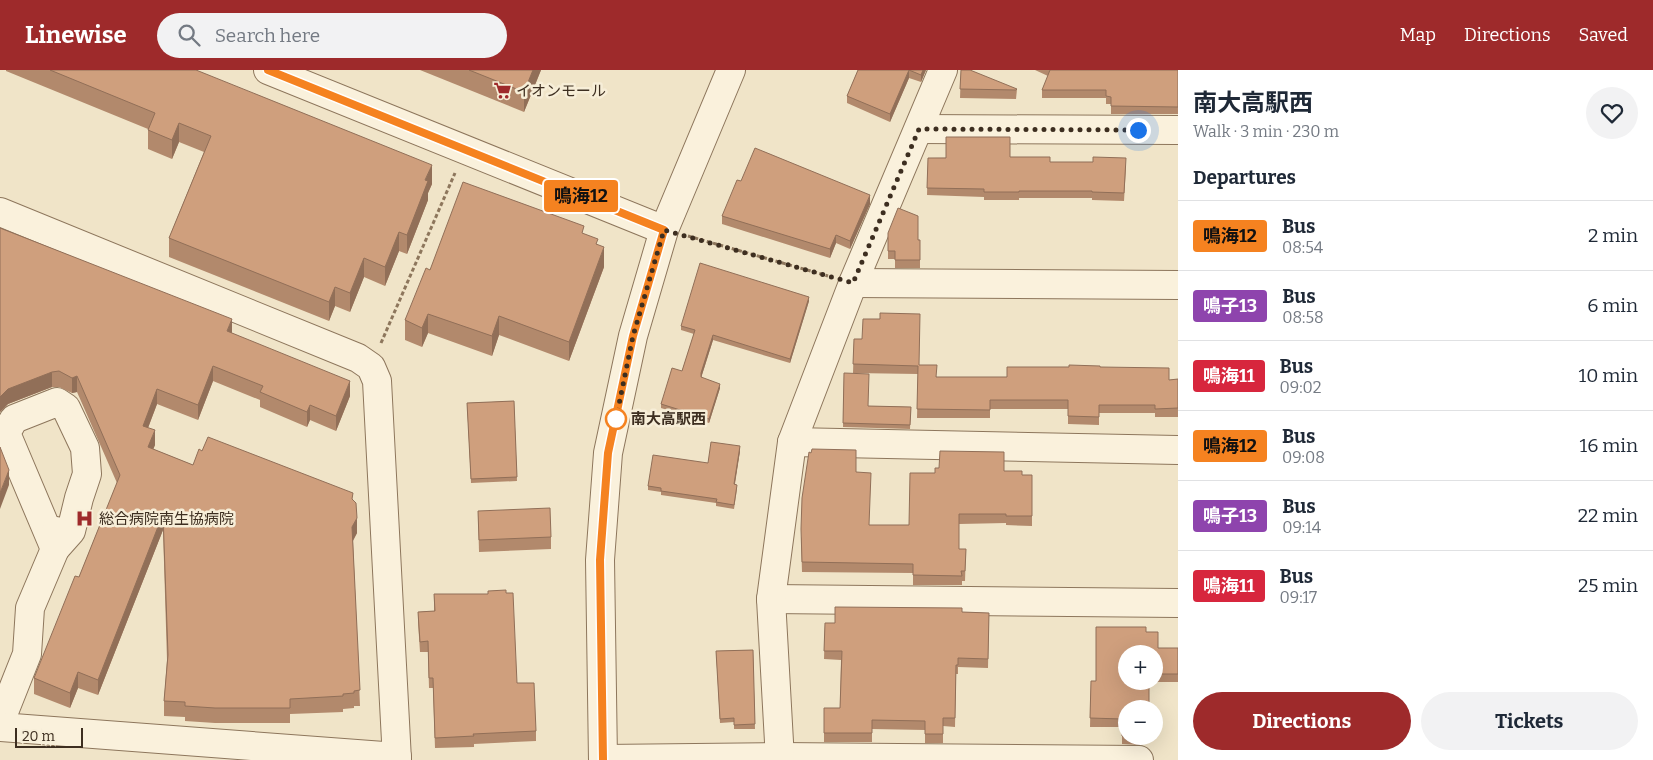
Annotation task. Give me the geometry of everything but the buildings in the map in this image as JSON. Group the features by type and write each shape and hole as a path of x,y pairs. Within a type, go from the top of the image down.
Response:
{"street":[{"path":"268,70 664,230"},
{"path":"731,70 664,230 633,336 608,453 600,560 603,760 780,758 1139,760"},
{"path":"780,758 771,599 792,442 853,283 943,70"},
{"path":"919,129 1178,130"},
{"path":"0,212 358,358 371,367 377,381 397,759 0,727"},
{"path":"853,283 1178,285"},
{"path":"0,722 27,654 30,608 55,549 71,531 87,474 85,448 66,408 57,402 14,419 6,433 55,549"},
{"path":"792,442 1178,450"},
{"path":"771,599 1178,603"}],"path":[{"path":"371,367 466,149"},
{"path":"664,230 853,283"}],"bus line":[{"name":"鳴海12","path":"268,70 664,230 633,336 608,453 600,560 603,760"}],"place":[{"name":"イオンモール","path":"502,91"},
{"name":"南大高駅西","path":"616,419"},
{"name":"総合病院南生協病院","path":"85,519"}],"route":[{"path":"616,419 633,336 664,230 853,283 919,129 1138,130"}]}
